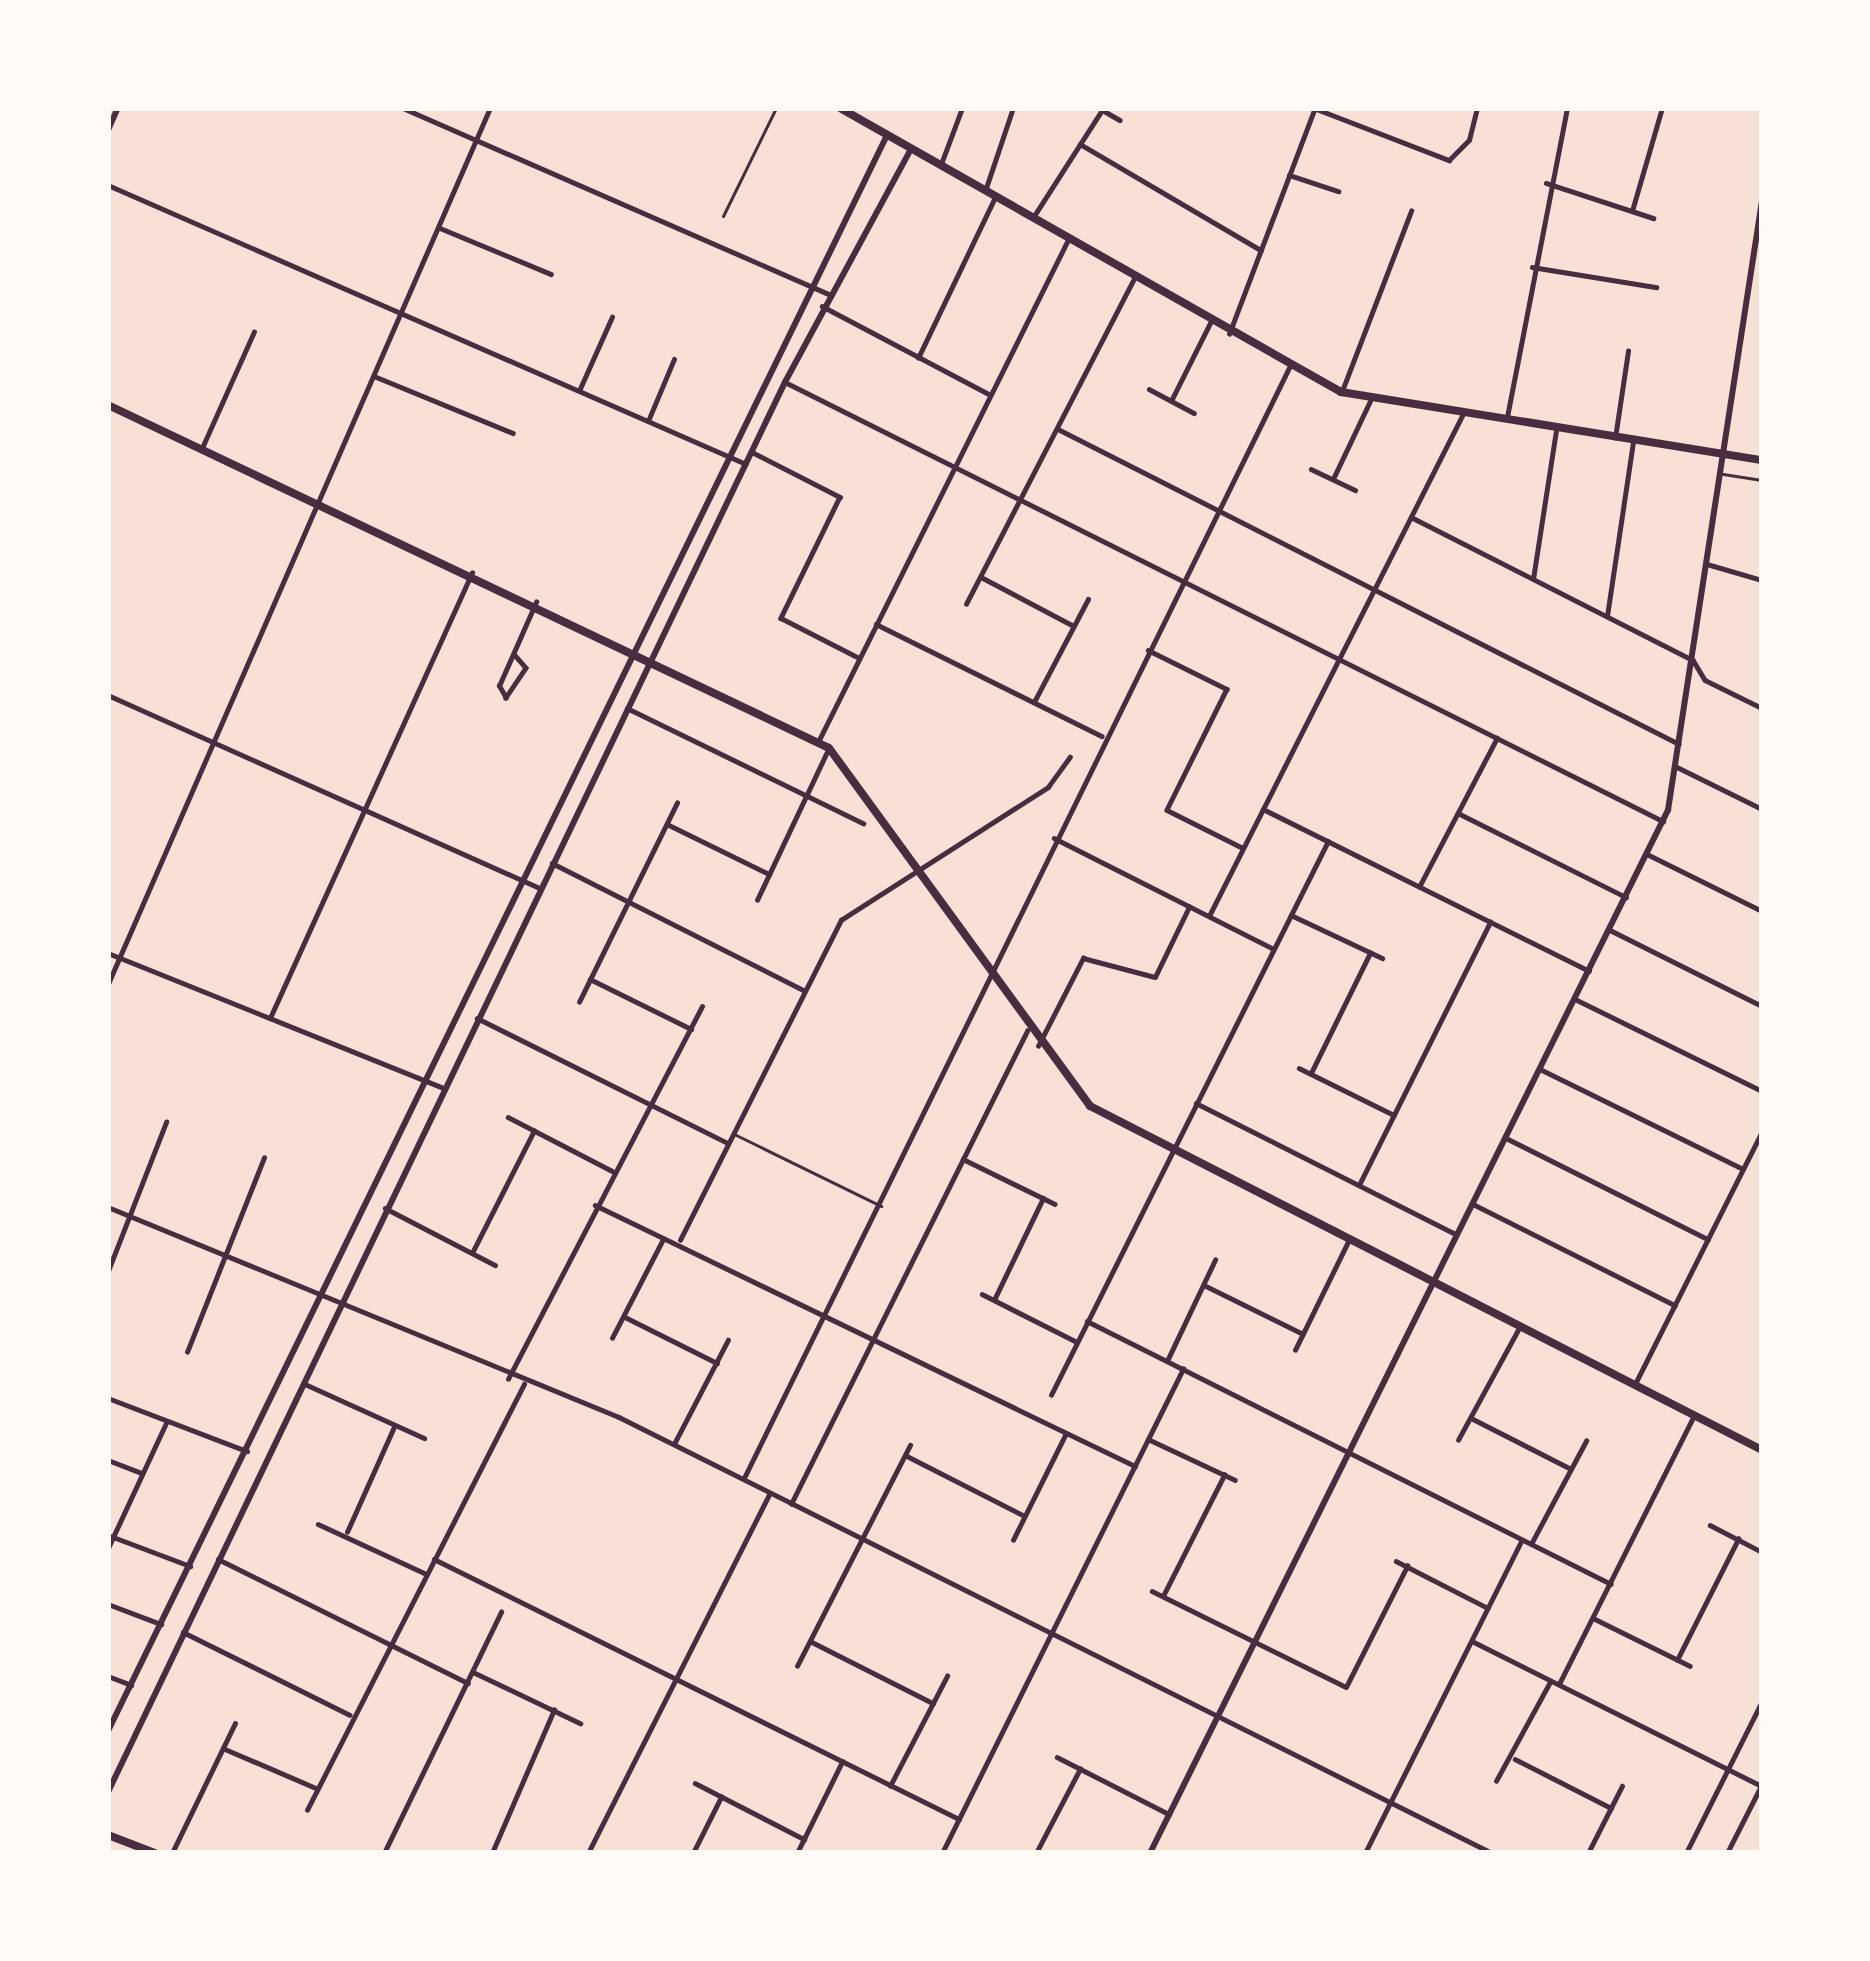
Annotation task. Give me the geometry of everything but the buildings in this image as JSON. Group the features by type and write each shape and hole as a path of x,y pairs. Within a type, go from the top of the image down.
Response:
{"main road":[{"path":"840,108 855,112 1288,368 1341,392 1462,416 1762,460"},
{"path":"108,404 632,647 830,748 922,868 1038,1046 1090,1106 1171,1154 1762,1450"},
{"path":"108,1835 155,1853"}],"street":[{"path":"108,130 118,108"},
{"path":"403,108 829,294"},
{"path":"108,985 490,108"},
{"path":"723,216 776,108"},
{"path":"941,166 962,108"},
{"path":"985,191 1013,108"},
{"path":"1229,334 1314,108 1449,160 1469,140 1477,108"},
{"path":"1506,422 1546,183 1568,108"},
{"path":"1632,211 1662,108"},
{"path":"1032,218 1100,109 1120,120"},
{"path":"108,1731 725,455 887,135"},
{"path":"1080,144 1261,250"},
{"path":"108,1792 785,382 911,149"},
{"path":"1289,175 1338,191"},
{"path":"1546,183 1653,218"},
{"path":"108,185 746,464"},
{"path":"918,358 995,197"},
{"path":"1150,1853 1663,821 1677,767 1762,201"},
{"path":"1341,392 1411,211"},
{"path":"438,227 551,274"},
{"path":"818,742 987,393 1068,240"},
{"path":"1530,266 1656,287"},
{"path":"1751,274 1762,276"},
{"path":"967,604 1134,278"},
{"path":"823,306 987,393"},
{"path":"579,391 612,316"},
{"path":"1171,401 1210,323"},
{"path":"202,448 254,332"},
{"path":"1615,438 1628,351"},
{"path":"648,421 674,358"},
{"path":"744,1479 983,1004 988,971 1288,368"},
{"path":"373,376 513,433"},
{"path":"785,382 1663,821"},
{"path":"1149,389 1194,413"},
{"path":"1333,479 1370,400"},
{"path":"1209,916 1462,416"},
{"path":"1058,429 1680,744"},
{"path":"1533,579 1556,430"},
{"path":"1607,616 1633,441"},
{"path":"752,452 840,497 781,618 859,658"},
{"path":"1312,469 1354,490"},
{"path":"1721,474 1762,480"},
{"path":"1411,518 1693,660 1706,680 1762,708"},
{"path":"1707,564 1762,580"},
{"path":"270,1018 472,573"},
{"path":"981,577 1074,626"},
{"path":"1034,702 1088,599"},
{"path":"514,654 526,668 506,698 499,689 536,602"},
{"path":"876,624 1104,737"},
{"path":"1148,650 1227,688 1166,810 1243,848"},
{"path":"108,695 540,888"},
{"path":"627,708 863,823"},
{"path":"1419,887 1497,738"},
{"path":"757,900 830,748"},
{"path":"680,1240 841,920 1048,787 1070,757"},
{"path":"1677,767 1762,808"},
{"path":"579,1002 677,803"},
{"path":"1263,809 1589,971"},
{"path":"1459,813 1626,896"},
{"path":"667,824 770,874"},
{"path":"1054,838 1274,949"},
{"path":"1051,1395 1328,841"},
{"path":"1647,854 1762,911"},
{"path":"552,863 803,989"},
{"path":"1038,1046 1083,958 1155,977 1190,908"},
{"path":"1291,915 1382,958"},
{"path":"1359,1186 1490,922"},
{"path":"1610,929 1762,1006"},
{"path":"108,953 443,1088"},
{"path":"1310,1073 1370,953"},
{"path":"590,979 691,1028"},
{"path":"1575,999 1762,1091"},
{"path":"508,1379 702,1006"},
{"path":"476,1018 728,1143"},
{"path":"791,1504 1028,1031"},
{"path":"1299,1068 1394,1115"},
{"path":"1540,1069 1743,1169"},
{"path":"1196,1103 1457,1235"},
{"path":"508,1117 612,1172"},
{"path":"108,1271 166,1122"},
{"path":"472,1253 534,1131"},
{"path":"1634,1386 1762,1132"},
{"path":"733,1133 881,1206"},
{"path":"1506,1138 1708,1239"},
{"path":"187,1352 264,1158"},
{"path":"963,1159 1055,1204"},
{"path":"994,1300 1043,1198"},
{"path":"1473,1204 1675,1305"},
{"path":"595,1205 663,1239 680,1240 1135,1466"},
{"path":"108,1207 341,1300 508,1379 674,1444 1492,1853"},
{"path":"385,1208 495,1265"},
{"path":"612,1338 663,1239"},
{"path":"1295,1350 1348,1243"},
{"path":"1166,1361 1215,1260"},
{"path":"1204,1285 1303,1334"},
{"path":"982,1294 1077,1342"},
{"path":"623,1316 717,1363"},
{"path":"1088,1321 1611,1584"},
{"path":"1459,1440 1519,1328"},
{"path":"674,1444 728,1340"},
{"path":"942,1853 1183,1369"},
{"path":"302,1382 393,1429 424,1438"},
{"path":"308,1810 524,1384"},
{"path":"108,1398 247,1451"},
{"path":"1559,1684 1694,1416"},
{"path":"1473,1418 1569,1468"},
{"path":"108,1549 166,1420"},
{"path":"346,1532 393,1429"},
{"path":"1013,1540 1066,1433"},
{"path":"1148,1438 1235,1480"},
{"path":"1531,1544 1586,1441"},
{"path":"797,1666 910,1445"},
{"path":"905,1456 1025,1516"},
{"path":"108,1460 142,1473"},
{"path":"1162,1596 1224,1475"},
{"path":"588,1853 769,1492"},
{"path":"318,1524 346,1532 426,1574"},
{"path":"1710,1525 1762,1552"},
{"path":"111,1536 190,1565"},
{"path":"1677,1660 1738,1539"},
{"path":"1365,1853 1522,1540"},
{"path":"218,1559 468,1683"},
{"path":"434,1559 959,1820"},
{"path":"1396,1561 1488,1608"},
{"path":"1152,1591 1346,1687 1408,1566"},
{"path":"108,1604 161,1624"},
{"path":"384,1853 501,1612"},
{"path":"1593,1618 1690,1666"},
{"path":"184,1632 352,1716"},
{"path":"1472,1640 1762,1785 1727,1853"},
{"path":"810,1641 933,1703"},
{"path":"473,1672 580,1723"},
{"path":"108,1676 131,1685"},
{"path":"890,1786 947,1676"},
{"path":"1496,1781 1551,1680"},
{"path":"1686,1853 1762,1701"},
{"path":"489,1852 554,1710"},
{"path":"172,1853 235,1723"},
{"path":"224,1749 316,1789"},
{"path":"1057,1757 1169,1814"},
{"path":"1512,1757 1611,1808"},
{"path":"797,1853 842,1762"},
{"path":"1036,1853 1080,1769"},
{"path":"695,1783 804,1839"},
{"path":"1588,1853 1622,1786"},
{"path":"693,1853 721,1797"},
{"path":"108,1850 116,1853"}]}
